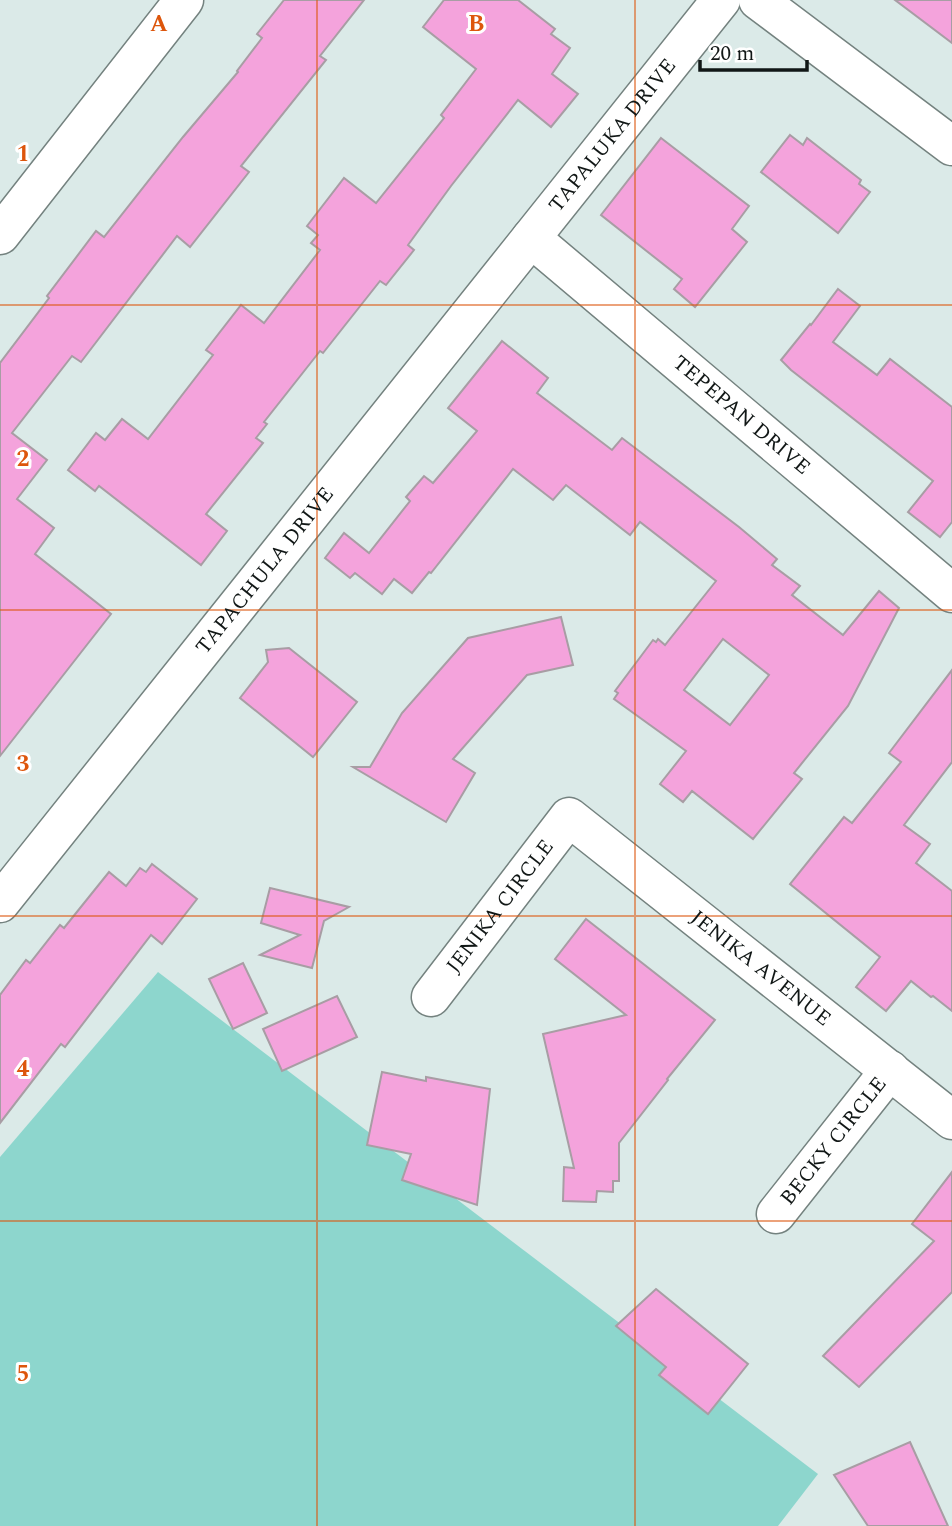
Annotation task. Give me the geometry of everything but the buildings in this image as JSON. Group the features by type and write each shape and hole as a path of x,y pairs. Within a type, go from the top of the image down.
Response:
{"street":[{"path":"0,235 184,0"},
{"name":"TAPALUKA DRIVE","path":"531,238 721,0"},
{"path":"758,0 952,146"},
{"name":"TEPEPAN DRIVE","path":"531,238 952,593"},
{"name":"TAPACHULA DRIVE","path":"0,903 531,238"},
{"name":"JENIKA CIRCLE","path":"431,997 569,817"},
{"name":"JENIKA AVENUE","path":"569,817 952,1120"},
{"name":"BECKY CIRCLE","path":"776,1214 890,1070"}],"shaded area":[{"path":"158,972 818,1474 778,1526 0,1526 0,1157"}]}
